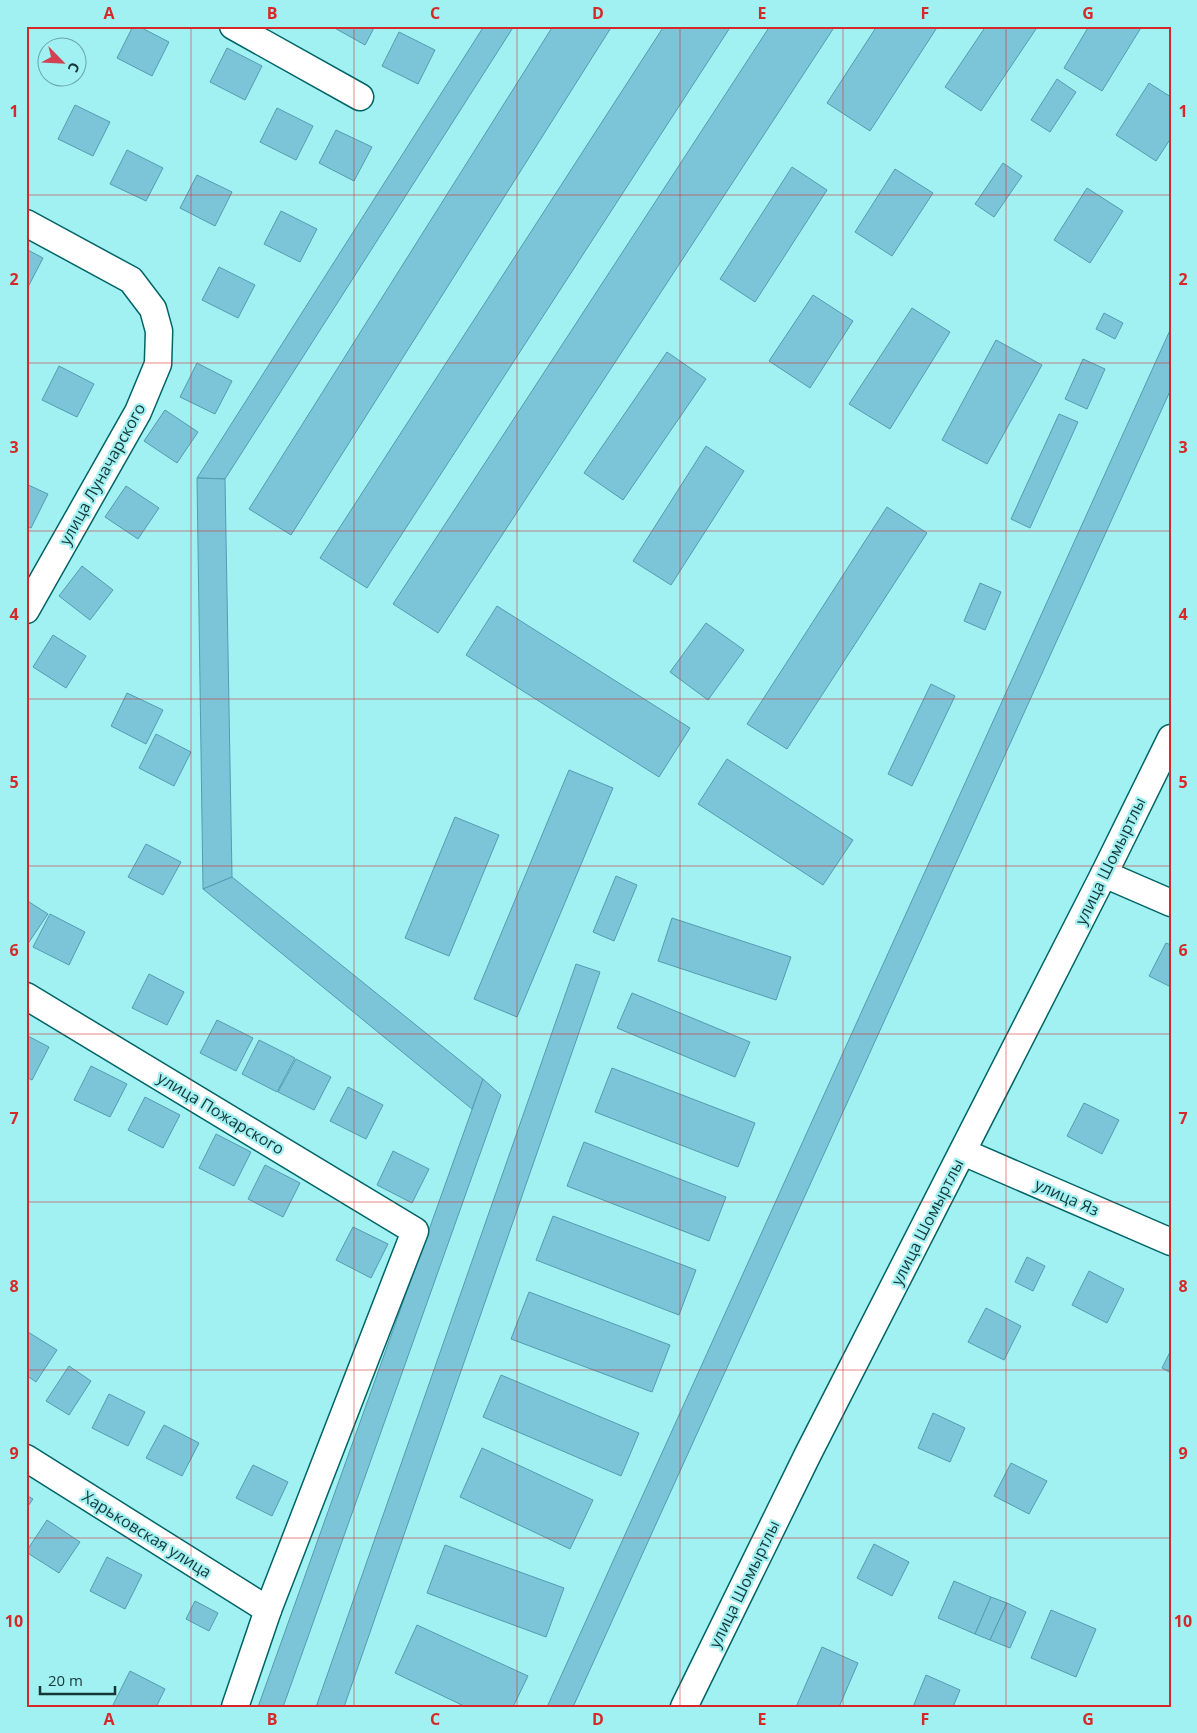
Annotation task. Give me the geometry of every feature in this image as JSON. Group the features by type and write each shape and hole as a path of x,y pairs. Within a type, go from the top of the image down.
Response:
{"street":[{"path":"233,26 360,97"},
{"name":"улица Луначарского","path":"26,223 132,280 153,309 159,331 158,364 138,412 26,610"},
{"name":"улица Шомыртлы","path":"684,1707 808,1454 1104,874 1171,738"},
{"path":"1104,874 1171,903"},
{"name":"улица Пожарского","path":"26,996 416,1231 268,1610"},
{"name":"улица Яз","path":"963,1152 1171,1242"},
{"name":"Харьковская улица","path":"26,1458 268,1610"},
{"path":"235,1707 268,1610"}],"building":[{"path":"133,26 138,26 169,42 152,76 117,58"},
{"path":"331,26 375,26 365,45"},
{"path":"484,26 514,26 225,479 197,478"},
{"path":"553,26 612,26 291,535 249,509"},
{"path":"664,26 731,26 367,588 320,558"},
{"path":"770,26 835,26 438,633 393,604"},
{"path":"877,26 938,26 870,131 827,103"},
{"path":"986,26 1038,26 981,111 945,87"},
{"path":"1089,26 1142,26 1102,91 1064,68"},
{"path":"399,32 435,50 418,84 382,66"},
{"path":"227,48 262,66 245,100 210,82"},
{"path":"1057,79 1076,92 1050,132 1031,120"},
{"path":"1149,83 1171,97 1171,138 1156,161 1116,135"},
{"path":"75,105 110,122 93,156 58,139"},
{"path":"277,108 313,126 296,160 260,142"},
{"path":"336,130 372,147 354,181 319,163"},
{"path":"127,150 163,168 146,201 110,184"},
{"path":"1003,163 1022,176 994,217 975,204"},
{"path":"792,167 827,190 755,302 720,279"},
{"path":"895,169 933,193 892,256 855,232"},
{"path":"197,175 232,192 215,226 180,208"},
{"path":"1087,188 1123,211 1090,263 1054,240"},
{"path":"281,211 317,229 300,262 264,244"},
{"path":"26,249 43,258 26,291"},
{"path":"219,267 255,285 238,318 202,300"},
{"path":"813,295 853,321 810,388 769,361"},
{"path":"912,308 950,332 890,429 849,404"},
{"path":"1104,313 1123,323 1115,339 1096,329"},
{"path":"1171,328 1171,389 573,1707 547,1707"},
{"path":"996,340 1042,365 987,464 942,440"},
{"path":"667,352 706,379 623,500 584,473"},
{"path":"1083,359 1105,369 1087,409 1065,399"},
{"path":"197,363 232,381 215,414 180,397"},
{"path":"59,366 94,384 77,417 42,400"},
{"path":"165,410 198,432 177,463 144,441"},
{"path":"1059,414 1078,422 1030,528 1011,519"},
{"path":"706,446 744,471 671,585 633,561"},
{"path":"197,478 225,479 232,877 203,889"},
{"path":"26,484 48,494 31,528 26,526"},
{"path":"126,486 159,508 138,539 105,517"},
{"path":"887,507 927,533 787,749 747,724"},
{"path":"82,566 113,590 90,620 59,596"},
{"path":"980,583 1001,592 985,630 964,621"},
{"path":"497,606 690,728 659,777 466,655"},
{"path":"706,623 744,650 708,700 670,672"},
{"path":"53,635 86,656 66,688 33,667"},
{"path":"931,684 955,696 912,786 888,774"},
{"path":"127,693 163,710 146,744 111,726"},
{"path":"156,734 191,752 174,786 139,768"},
{"path":"727,759 853,840 823,885 698,804"},
{"path":"569,770 613,788 517,1017 474,999"},
{"path":"455,817 499,835 449,956 405,938"},
{"path":"146,844 181,862 163,895 128,877"},
{"path":"616,876 637,885 614,941 593,932"},
{"path":"232,877 483,1079 472,1109 203,889"},
{"path":"26,900 48,914 27,945 26,945"},
{"path":"50,914 85,932 69,965 33,947"},
{"path":"672,918 791,957 776,1000 658,961"},
{"path":"1166,943 1171,945 1171,987 1149,976"},
{"path":"576,964 600,972 344,1707 316,1707"},
{"path":"149,974 184,992 167,1025 132,1008"},
{"path":"632,993 750,1042 735,1077 617,1028"},
{"path":"217,1020 253,1038 236,1071 200,1053"},
{"path":"26,1035 49,1047 32,1080 26,1077"},
{"path":"259,1040 295,1058 277,1092 242,1074"},
{"path":"296,1059 331,1077 314,1110 278,1092"},
{"path":"91,1066 127,1084 110,1117 74,1100"},
{"path":"612,1068 755,1123 738,1167 595,1112"},
{"path":"483,1079 501,1095 283,1707 258,1707"},
{"path":"348,1087 383,1105 366,1139 330,1121"},
{"path":"145,1097 180,1115 163,1148 128,1130"},
{"path":"1084,1103 1119,1120 1102,1154 1067,1136"},
{"path":"216,1134 251,1152 234,1186 199,1168"},
{"path":"584,1142 726,1197 709,1241 567,1186"},
{"path":"393,1151 429,1169 412,1203 377,1185"},
{"path":"265,1165 300,1183 283,1217 248,1199"},
{"path":"553,1216 696,1270 679,1315 536,1260"},
{"path":"353,1227 388,1244 371,1278 336,1260"},
{"path":"1027,1257 1045,1266 1033,1291 1015,1282"},
{"path":"1089,1271 1124,1289 1107,1323 1072,1305"},
{"path":"529,1292 670,1345 652,1392 511,1339"},
{"path":"986,1308 1021,1326 1004,1360 968,1342"},
{"path":"28,1332 57,1350 36,1382 26,1375 26,1335"},
{"path":"1171,1350 1171,1373 1162,1368"},
{"path":"69,1366 91,1381 69,1415 46,1401"},
{"path":"501,1375 639,1433 621,1476 483,1417"},
{"path":"109,1394 145,1412 128,1446 92,1428"},
{"path":"933,1413 965,1428 950,1462 918,1448"},
{"path":"164,1425 199,1443 182,1476 146,1458"},
{"path":"482,1448 593,1500 570,1549 460,1497"},
{"path":"1011,1463 1047,1481 1029,1514 994,1496"},
{"path":"253,1465 288,1482 272,1516 236,1498"},
{"path":"26,1495 33,1499 26,1509"},
{"path":"47,1520 80,1542 59,1573 26,1552"},
{"path":"874,1544 909,1562 892,1596 857,1578"},
{"path":"445,1545 564,1588 546,1637 427,1593"},
{"path":"107,1557 142,1575 125,1609 90,1591"},
{"path":"954,1581 991,1597 975,1634 938,1618"},
{"path":"991,1597 1007,1603 990,1640 975,1634"},
{"path":"195,1601 218,1613 209,1631 186,1619"},
{"path":"1007,1603 1026,1612 1010,1648 990,1640"},
{"path":"1051,1610 1096,1629 1076,1677 1031,1658"},
{"path":"417,1625 528,1676 513,1707 466,1707 395,1673"},
{"path":"822,1647 858,1663 839,1707 796,1707"},
{"path":"130,1671 165,1689 156,1707 117,1707 113,1705"},
{"path":"926,1675 960,1690 953,1707 913,1707"}]}
